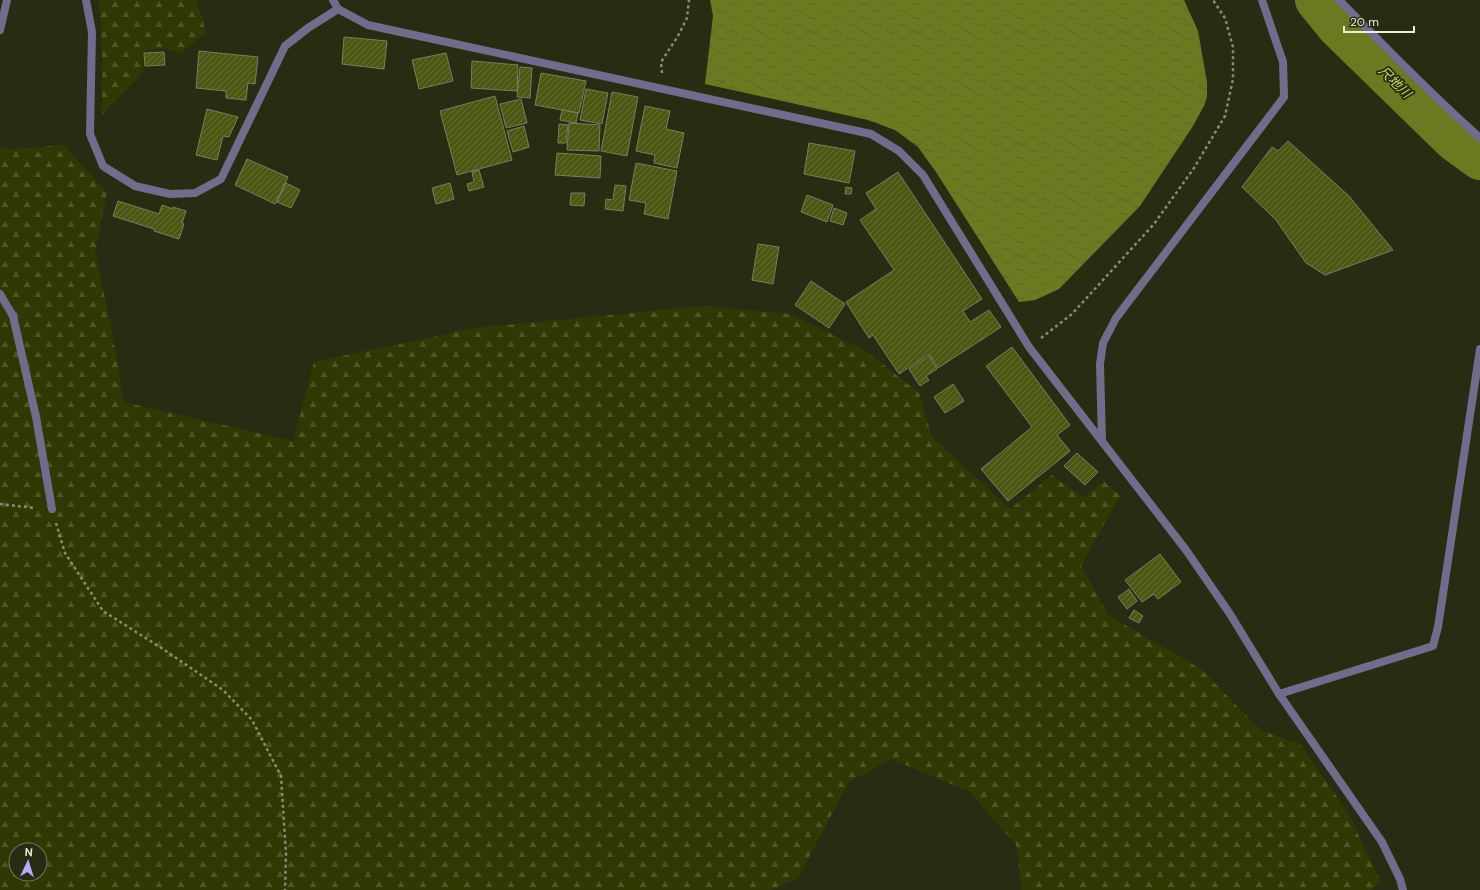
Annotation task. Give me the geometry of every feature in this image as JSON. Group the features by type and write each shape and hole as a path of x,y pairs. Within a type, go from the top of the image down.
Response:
{"street":[{"path":"0,30 6,0"},
{"path":"86,0 92,32 90,134 102,166 135,186 170,194 195,193 221,180 285,46 308,28 338,9"},
{"path":"333,0 338,9 368,25 871,134 899,151 923,175 1029,347 1186,550 1230,614 1279,694 1382,842 1400,879 1403,890"},
{"path":"1102,441 1100,364 1103,343 1116,318 1284,97 1283,62 1262,0"},
{"path":"1339,0 1457,118 1480,138"},
{"path":"0,294 13,316 36,417 52,509"},
{"path":"1279,694 1433,646 1438,627 1480,349"}],"path":[{"path":"664,89 661,62 688,18 689,0"},
{"path":"1029,347 1072,314 1154,224 1194,168 1224,116 1233,79 1233,47 1225,18 1214,0"},
{"path":"0,504 52,509 65,553 103,611 163,649 223,690 252,720 281,776 286,854 285,890"}],"green space":[{"path":"99,0 197,0 206,33 181,53 165,48 144,51 143,72 102,115 102,48"},
{"path":"64,145 107,193 95,252 110,321 124,402 293,441 314,362 475,328 702,306 790,314 866,351 919,393 932,437 1010,509 1052,475 1083,497 1104,481 1120,496 1081,565 1108,615 1201,669 1260,730 1300,744 1348,813 1381,882 1371,890 1022,890 1016,845 970,792 891,759 849,782 798,878 770,890 0,890 0,148 14,149"}],"water":[{"path":"710,0 1184,0 1198,31 1207,82 1207,96 1205,104 1193,126 1140,206 1059,289 1035,300 1019,302 936,172 918,147 895,130 868,120 705,84 713,16"}],"building":[{"path":"344,37 387,41 384,69 342,64"},
{"path":"199,51 258,57 255,84 248,83 246,100 226,98 226,91 196,88"},
{"path":"164,52 165,65 145,66 144,53"},
{"path":"446,53 453,81 419,89 412,60"},
{"path":"472,61 518,65 517,91 471,88"},
{"path":"520,67 532,68 530,98 517,97"},
{"path":"541,73 586,81 579,113 535,105"},
{"path":"586,89 608,93 602,124 580,120"},
{"path":"612,92 638,97 627,156 601,151"},
{"path":"495,96 512,160 457,175 440,111"},
{"path":"521,99 527,123 506,128 500,104"},
{"path":"645,106 670,111 666,129 684,133 677,168 654,163 655,155 636,151"},
{"path":"207,109 238,117 229,137 223,136 217,160 196,155"},
{"path":"562,110 578,113 576,123 560,120"},
{"path":"569,123 600,125 599,151 567,150"},
{"path":"559,124 568,125 566,143 558,143"},
{"path":"524,126 529,147 513,152 507,131"},
{"path":"1288,141 1349,196 1393,250 1325,275 1306,263 1276,220 1242,187 1272,147 1278,151"},
{"path":"809,143 855,151 849,183 804,174"},
{"path":"557,153 601,156 600,178 555,175"},
{"path":"247,159 288,177 275,204 235,185"},
{"path":"636,163 677,171 668,219 644,214 646,203 629,200"},
{"path":"479,170 484,187 469,191 467,184 474,182 472,172"},
{"path":"898,172 982,299 963,311 970,322 989,310 1001,327 938,368 929,354 899,374 873,335 869,338 846,302 894,270 860,220 876,209 866,193"},
{"path":"286,183 300,190 291,208 277,202"},
{"path":"450,183 454,199 436,204 432,188"},
{"path":"615,185 626,186 623,211 605,209 606,199 613,200"},
{"path":"846,187 852,188 851,194 845,194"},
{"path":"571,193 585,193 584,206 570,205"},
{"path":"807,195 833,205 827,222 801,212"},
{"path":"118,201 159,214 162,205 173,209 173,207 186,211 182,223 184,224 179,239 154,231 154,229 113,216"},
{"path":"834,208 847,213 843,225 830,221"},
{"path":"758,244 779,247 773,284 752,280"},
{"path":"811,281 845,304 829,328 795,305"},
{"path":"1012,347 1070,425 1057,435 1070,451 1008,501 981,469 1032,427 986,366"},
{"path":"929,356 937,369 926,376 929,380 920,386 909,369"},
{"path":"953,384 964,401 945,413 934,397"},
{"path":"1077,453 1098,472 1085,485 1064,466"},
{"path":"1160,554 1181,582 1158,599 1154,594 1142,602 1125,580"},
{"path":"1129,589 1137,601 1127,609 1118,597"},
{"path":"1134,610 1143,616 1139,623 1129,618"}],"waterway":[{"name":"尺地川","path":"1316,0 1338,27 1454,140 1480,159"}]}
